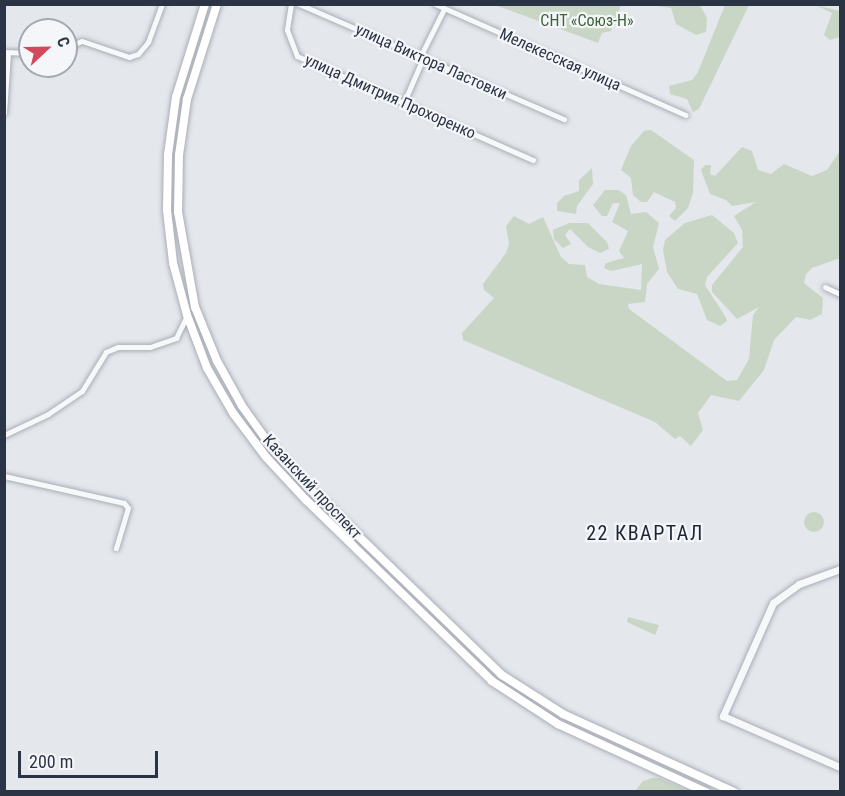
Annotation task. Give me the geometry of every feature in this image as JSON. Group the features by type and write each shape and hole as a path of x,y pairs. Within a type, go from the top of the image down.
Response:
{"main road":[{"name":"Казанский проспект","path":"205,4 176,97 166,181 173,263 187,315 207,368 250,438 306,500 376,569 471,662 514,697 580,735 706,792"},
{"name":"Казанский проспект","path":"217,4 193,74 179,155 178,212 195,307 225,378 260,432 298,477 384,562 477,652 521,689 592,729 734,792"},
{"path":"376,569 382,571 384,562"}],"street":[{"path":"78,43 82,41 129,57 138,54 148,42 162,4"},
{"name":"улица Дмитрия Прохоренко","path":"291,4 287,30 297,56 533,160"},
{"name":"улица Виктора Ластовки","path":"299,4 564,119"},
{"name":"Мелекесская улица","path":"435,4 684,115"},
{"path":"404,102 421,57 444,9"},
{"path":"4,113 6,52"},
{"path":"825,287 840,294"},
{"path":"4,435 48,414 82,391 106,352 118,347 150,347 176,338 187,315"},
{"path":"4,476 124,503 128,508 116,548"},
{"path":"840,569 799,584 774,603 723,716 840,767"}],"green space":[{"name":"СНТ «Союз-Н»","path":"495,5 621,5 611,31 602,33 598,43"},
{"path":"651,5 700,5 707,18 706,32 696,35 676,24 671,8"},
{"path":"725,5 749,5 699,109 693,112 687,99 670,94 669,86 692,80 698,72"},
{"path":"815,5 840,11 840,37 830,40 824,35 832,13"},
{"path":"651,130 694,160 693,193 688,208 675,221 669,216 676,208 675,202 654,192 647,202 641,202 633,195 631,178 621,170 631,146 644,131"},
{"path":"742,147 752,151 758,170 771,174 784,164 812,176 827,170 840,151 840,258 812,268 806,274 804,283 823,298 822,314 810,320 796,317 774,340 764,370 739,401 711,395 698,413 703,430 691,446 680,436 675,439 655,422 463,340 462,333 494,298 484,290 483,284 506,253 509,244 506,226 514,216 529,224 543,217 561,257 569,264 585,265 587,277 599,284 641,290 642,264 611,271 604,268 606,263 624,258 619,251 628,231 612,222 620,203 613,203 607,216 602,216 593,205 605,190 618,190 626,195 631,214 646,212 659,223 653,247 659,269 647,284 645,302 628,304 629,309 727,381 737,380 749,359 753,315 759,307 737,319 712,292 712,285 743,247 742,230 734,216 756,202 732,206 726,200 710,194 701,170 705,165 711,165 710,174 715,176"},
{"path":"592,168 593,184 577,206 576,214 557,211 557,203 564,196 579,191 579,180"},
{"path":"712,215 734,233 738,243 707,277 705,285 727,321 720,326 707,320 697,294 678,289 667,272 663,250 665,240 685,223"},
{"path":"569,223 588,223 607,242 609,249 600,253 588,247 570,229 565,235 571,244 563,248 554,239 553,230"},
{"path":"814,512 821,515 824,522 821,529 814,532 807,529 804,522 807,515"},
{"path":"628,617 659,625 655,635 627,622"},
{"path":"659,778 688,791 635,791 643,781"}],"district":[{"name":"22 КВАРТАЛ","path":"645,533"}]}
